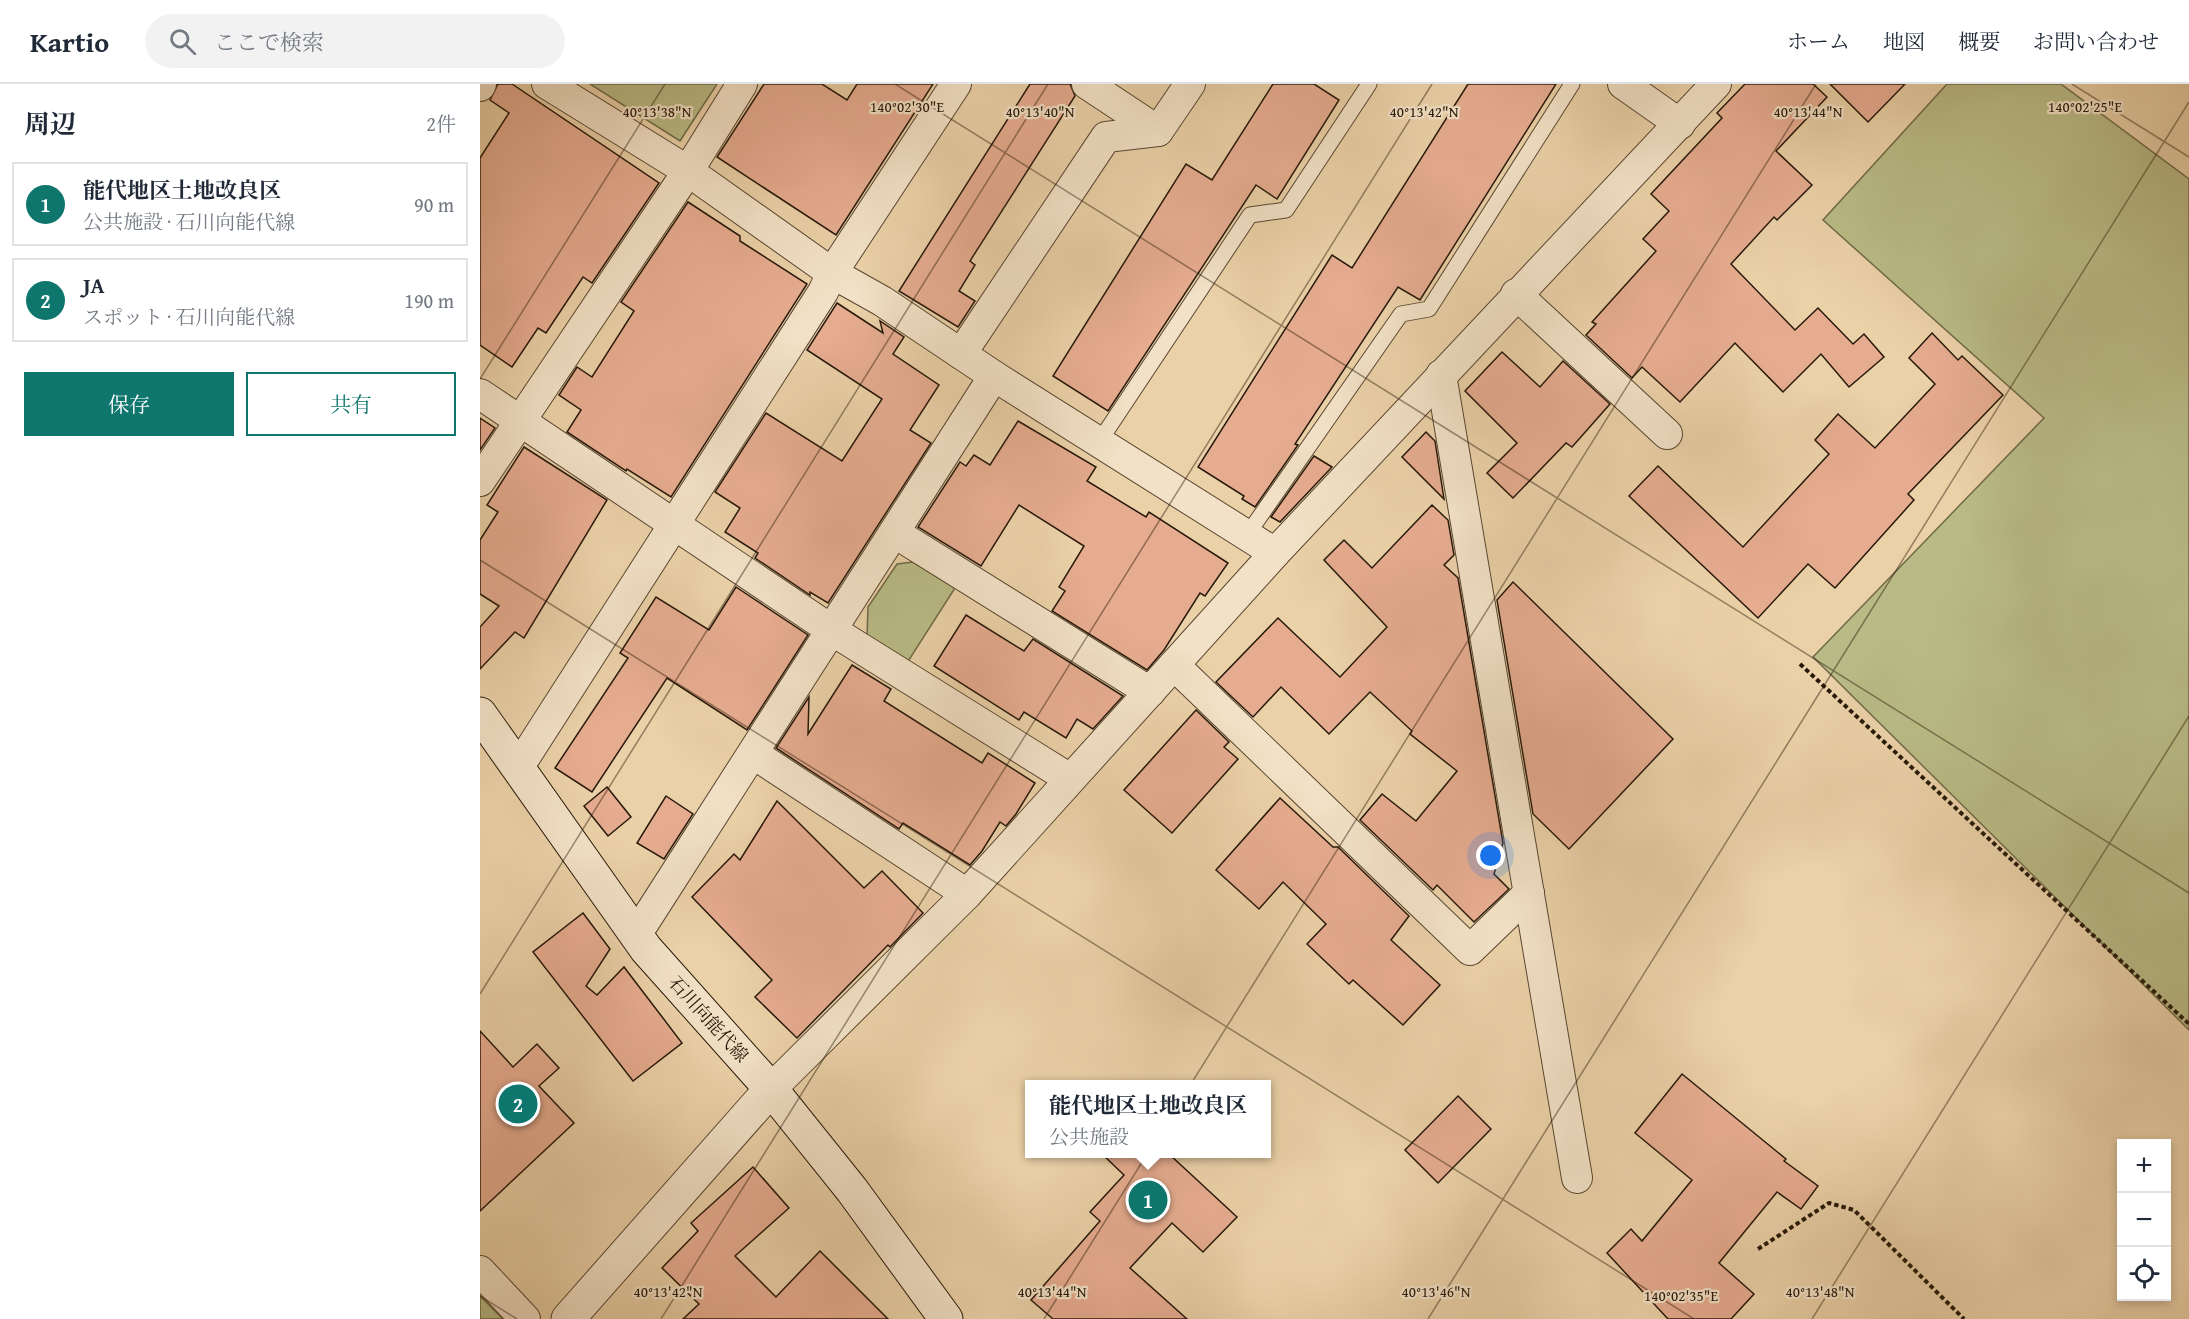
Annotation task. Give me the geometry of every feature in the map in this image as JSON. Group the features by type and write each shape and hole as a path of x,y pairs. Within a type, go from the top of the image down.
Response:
{"main road":[{"name":"石川向能代線","path":"480,714 636,935 771,1089 852,1190 946,1319"},
{"path":"568,1319 771,1089"}],"street":[{"path":"546,84 688,171 832,273 882,301 994,376 1275,552"},
{"path":"480,481 688,171 742,84"},
{"path":"518,768 823,292 832,273 956,84"},
{"path":"1087,84 1158,131"},
{"path":"961,354 1106,137 1158,131 1190,84"},
{"path":"1623,84 1680,124"},
{"path":"771,1089 968,894 1275,552 1716,84"},
{"path":"1516,294 1667,434"},
{"path":"1441,375 1577,1178"},
{"path":"636,935 833,631 994,376"},
{"path":"480,394 833,631 1070,779"},
{"path":"895,533 1150,692"},
{"path":"1174,665 1470,950 1529,893"},
{"path":"754,754 968,894"},
{"path":"480,1271 525,1319"}],"lane":[{"path":"1099,442 1250,215 1286,210 1369,84"},
{"path":"1247,536 1401,314 1430,309 1572,84"}],"path":[{"path":"1800,664 2189,1024"},
{"path":"1758,1249 1829,1203 1854,1210 1964,1319"}],"green space":[{"path":"590,84 717,84 680,141"},
{"path":"1947,84 2061,84 2189,179 2189,1030 1813,657 2044,418 1823,220"},
{"path":"913,562 955,588 907,663 867,637 868,607 897,564"},
{"path":"480,1296 503,1319 480,1319"}],"building":[{"path":"498,84 512,84 659,183 592,283 583,277 546,333 538,328 512,367 480,345 480,158 509,113 490,100"},
{"path":"764,84 822,84 847,100 857,84 933,84 836,235 717,157"},
{"path":"1030,84 1070,84 1075,96 970,261 975,265 959,291 975,301 958,327 899,291"},
{"path":"1273,84 1314,84 1339,100 1277,199 1256,185 1108,411 1053,376 1186,164 1212,180"},
{"path":"1468,84 1556,84 1420,300 1398,287 1295,444 1298,445 1255,507 1242,499 1244,496 1198,467 1332,255 1352,268"},
{"path":"1745,84 1813,84 1827,97 1776,151 1812,185 1777,220 1774,217 1731,264 1795,330 1818,308 1853,344 1864,334 1884,357 1849,387 1821,354 1783,392 1735,343 1680,402 1642,367 1632,378 1586,335 1596,324 1592,322 1656,251 1643,239 1669,211 1651,194 1722,118 1717,113"},
{"path":"1830,84 1905,84 1868,122"},
{"path":"688,202 740,236 740,241 807,284 671,497 627,469 626,471 567,432 581,410 559,395 577,367 592,377 634,311 621,302"},
{"path":"837,303 883,333 880,321 904,337 893,354 939,385 910,430 931,443 828,603 810,592 810,595 755,558 758,553 725,532 740,508 715,492 766,413 842,461 882,399 807,350"},
{"path":"1932,333 1958,360 1962,356 2003,395 1908,494 1914,500 1835,588 1808,564 1758,618 1629,496 1658,466 1743,547 1829,454 1815,440 1838,414 1875,448 1935,384 1909,358"},
{"path":"1502,352 1540,387 1563,361 1610,404 1572,447 1566,443 1513,498 1487,473 1517,443 1465,391"},
{"path":"480,418 495,428 480,450"},
{"path":"1018,421 1096,467 1087,481 1146,517 1149,512 1228,563 1205,596 1200,593 1164,650 1147,670 1052,611 1065,591 1059,587 1084,546 1019,505 981,566 918,527 960,462 966,466 974,455 990,465"},
{"path":"1426,432 1435,441 1444,499 1402,457"},
{"path":"524,447 607,500 524,638 515,632 480,669 480,627 499,606 480,594 480,540 498,512 487,505"},
{"path":"1314,456 1332,467 1280,522 1271,517"},
{"path":"1432,505 1448,520 1454,555 1444,565 1458,578 1503,843 1494,874 1509,889 1474,922 1437,885 1433,890 1360,820 1382,794 1416,821 1457,771 1410,734 1412,731 1370,692 1329,734 1281,687 1253,717 1216,682 1278,618 1340,677 1387,627 1324,560 1344,540 1372,568"},
{"path":"1513,582 1673,739 1569,849 1533,814 1497,600"},
{"path":"736,587 808,635 747,730 667,678 592,792 555,768 628,658 620,653 656,597 709,630"},
{"path":"966,615 1024,651 1033,639 1123,696 1093,729 1077,719 1066,738 1024,712 1019,720 934,666"},
{"path":"852,665 891,689 884,701 982,763 988,753 1035,783 1016,814 1006,826 1000,822 982,851 970,865 903,823 899,829 776,748 809,697 808,734"},
{"path":"1196,710 1229,742 1224,747 1238,759 1172,833 1124,790"},
{"path":"607,787 631,817 608,836 584,806"},
{"path":"666,796 693,814 664,859 637,843"},
{"path":"1280,798 1333,847 1338,847 1409,916 1391,940 1440,985 1403,1025 1353,980 1349,984 1307,944 1326,924 1283,882 1259,909 1216,870"},
{"path":"777,801 864,888 882,871 923,913 890,947 888,945 797,1038 755,997 772,980 692,897 734,854 740,860"},
{"path":"583,913 610,949 586,986 597,995 624,967 682,1043 633,1081 533,952"},
{"path":"480,1031 513,1067 537,1044 559,1068 539,1086 574,1123 480,1211"},
{"path":"1682,1074 1786,1159 1784,1161 1818,1186 1801,1209 1777,1192 1719,1263 1754,1294 1731,1319 1668,1319 1607,1253 1631,1229 1642,1241 1692,1180 1635,1133"},
{"path":"1458,1096 1491,1129 1438,1183 1405,1150"},
{"path":"1106,1158 1173,1158 1237,1217 1203,1252 1172,1223 1130,1268 1187,1319 1053,1319 1031,1300 1100,1221 1090,1212 1124,1175"},
{"path":"753,1167 789,1208 735,1256 776,1297 820,1251 888,1319 683,1319 699,1304 662,1268 698,1231 691,1223"}],"place":[{"name":"JA","path":"518,1104"},
{"name":"能代地区土地改良区","path":"1148,1200"}]}
